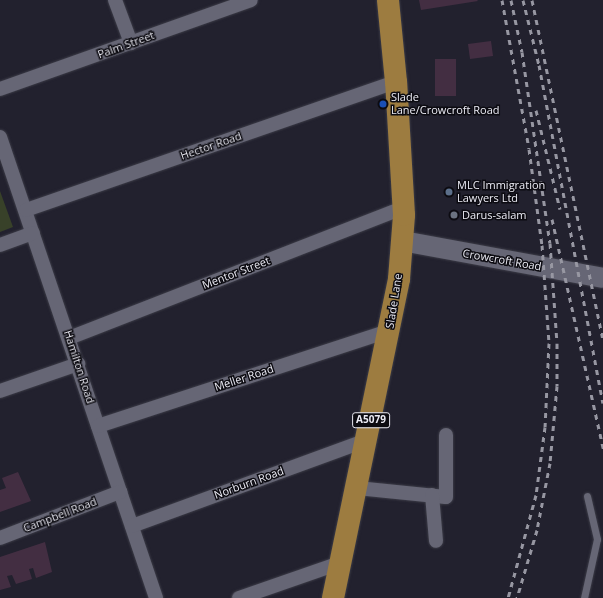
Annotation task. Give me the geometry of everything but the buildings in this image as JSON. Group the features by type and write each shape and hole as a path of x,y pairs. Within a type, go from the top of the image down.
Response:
{"main road":[{"name":"Slade Lane","path":"333,598 367,440 399,279 403,208 396,82 388,0"}],"street":[{"path":"115,0 131,43"},
{"name":"Palm Street","path":"0,90 251,0"},
{"name":"Hector Road","path":"26,210 396,82"},
{"name":"Hamilton Road","path":"0,137 26,210 156,598"},
{"name":"Mentor Street","path":"69,338 403,208"},
{"path":"0,245 33,233"},
{"name":"Crowcroft Road","path":"402,241 603,278"},
{"name":"Meller Road","path":"98,426 389,331"},
{"path":"0,391 78,364"},
{"path":"357,488 446,497 446,435"},
{"name":"Norburn Road","path":"132,526 367,440"},
{"name":"Campbell Road","path":"0,538 120,492"},
{"path":"432,495 436,540"},
{"path":"239,598 340,564"}],"lane":[{"path":"584,598 597,539 587,496"}],"green space":[{"path":"0,191 13,227 0,232"}],"railway":[{"path":"502,0 529,149 542,245 549,343 545,427 536,495 508,598"},
{"path":"511,0 522,52 550,243 557,343 557,386 550,463 537,530 517,598"},
{"path":"523,0 539,65 603,403"},
{"path":"532,0 603,339"},
{"path":"536,110 560,209"},
{"path":"552,219 603,448"}],"place":[{"name":"Slade Lane/Crowcroft Road","path":"383,104"},
{"name":"MLC Immigration Lawyers Ltd","path":"449,192"},
{"name":"Darus-salam","path":"454,215"}]}
